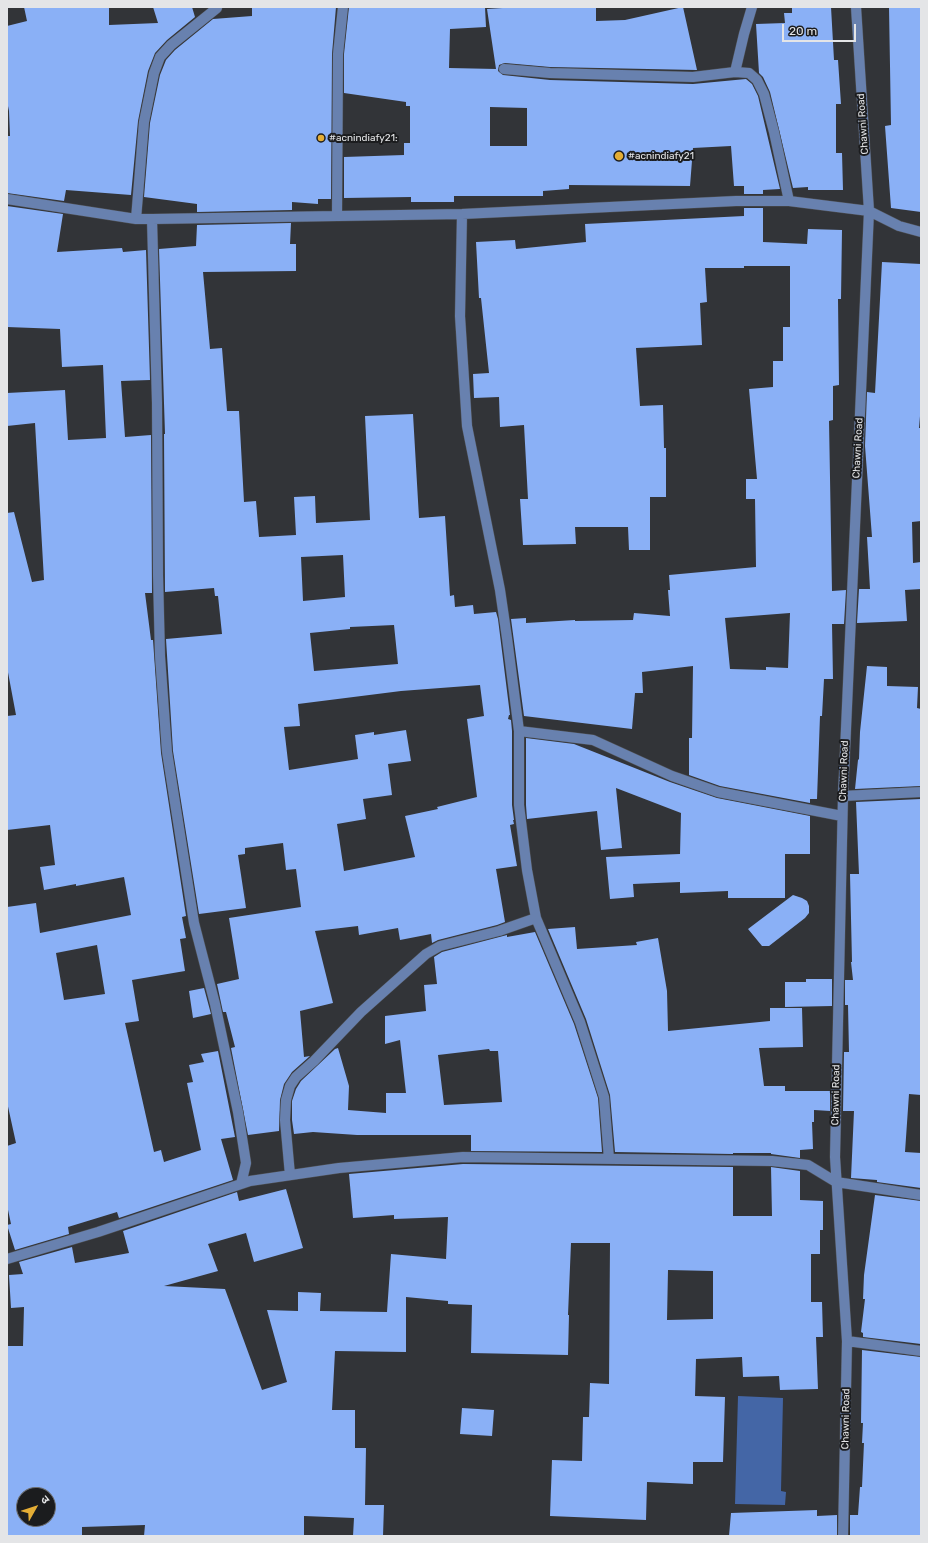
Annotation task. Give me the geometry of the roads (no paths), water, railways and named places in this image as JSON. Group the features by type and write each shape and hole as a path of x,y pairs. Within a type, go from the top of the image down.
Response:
{"street":[{"path":"337,216 338,54 343,7"},
{"path":"735,72 752,7"},
{"name":"Chawni Road","path":"843,1536 847,1341 835,1157 842,816 869,211 856,7"},
{"path":"136,219 144,122 154,73 160,57 171,45 217,8"},
{"path":"504,69 550,73 693,77 735,72 749,73 757,80 764,94 789,201"},
{"path":"7,199 136,219 152,220 462,214 721,202 789,201 869,211 899,226 921,232"},
{"path":"462,214 460,316 467,426 500,590 519,731 519,805 527,870 536,918 569,993 589,1046 604,1097 608,1158"},
{"path":"152,220 157,403 160,656 167,752 194,923 238,1112 246,1163 241,1184"},
{"path":"519,731 593,740 672,776 718,792 842,816"},
{"path":"843,796 921,792"},
{"path":"290,1175 286,1100 290,1086 296,1077 314,1061 361,1012 426,954 440,946 498,931 536,918"},
{"path":"7,1259 98,1232 250,1181 338,1168 463,1157 772,1161 808,1165 836,1182 921,1195"},
{"path":"847,1341 921,1351"}],"water":[{"path":"738,1396 783,1398 781,1491 786,1492 785,1505 735,1504"}],"place":[{"name":"#acnindiafy21:","path":"321,138"},
{"name":"#acnindiafy21","path":"619,156"}]}
